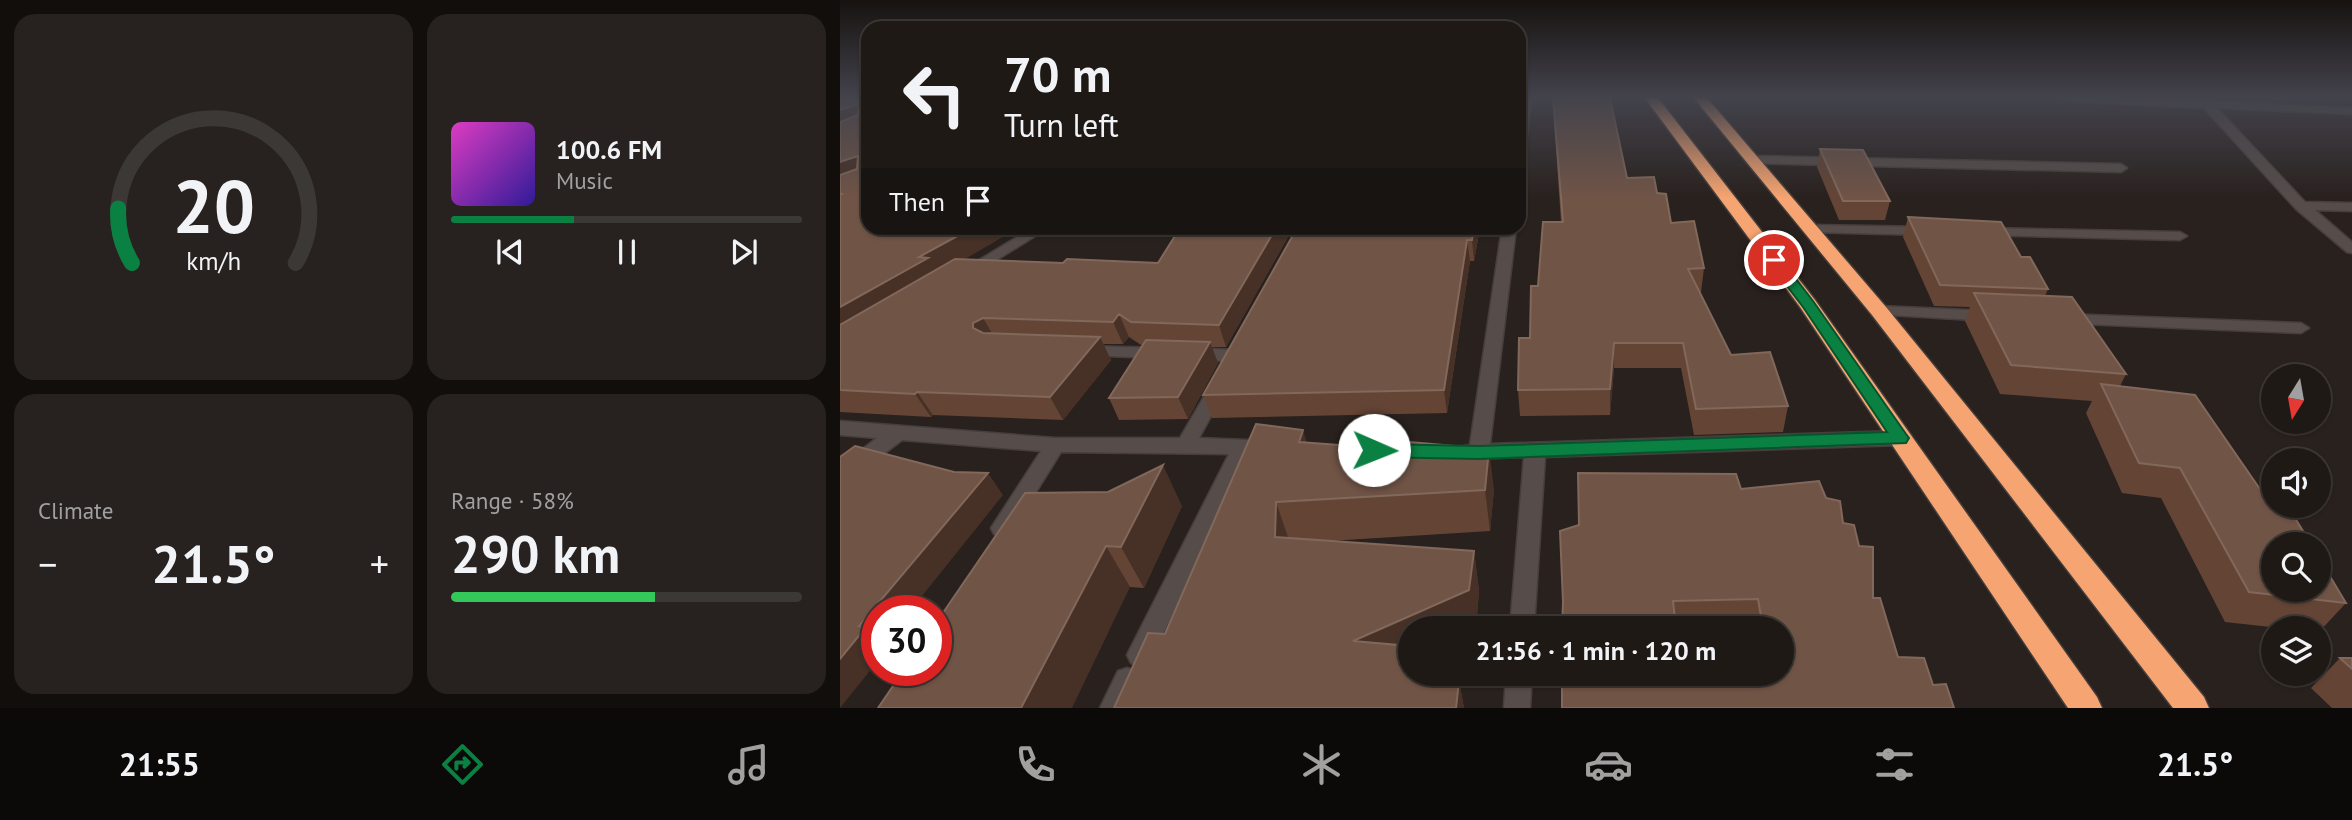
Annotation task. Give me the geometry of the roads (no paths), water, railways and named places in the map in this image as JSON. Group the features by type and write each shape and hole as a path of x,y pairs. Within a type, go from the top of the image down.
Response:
{"highway":[{"path":"1676,131 1808,304 2086,708"},
{"path":"1728,131 1879,311 2193,708"}],"street":[{"path":"2232,131 2301,206 2352,249"},
{"path":"1752,160 2122,168"},
{"path":"2301,206 2352,207"},
{"path":"1811,229 1948,231"},
{"path":"1975,232 2180,236"},
{"path":"958,278 1029,235"},
{"path":"1479,452 1508,235"},
{"path":"1879,311 2002,316"},
{"path":"2042,318 2301,328"},
{"path":"1062,350 1238,350 1186,445"},
{"path":"840,428 1055,445 1186,445 1284,449"},
{"path":"840,477 897,433"},
{"path":"1451,452 1900,438"},
{"path":"988,550 1055,445"},
{"path":"1113,708 1242,448"},
{"path":"1523,616 1535,450"},
{"path":"1517,708 1518,686"}]}
